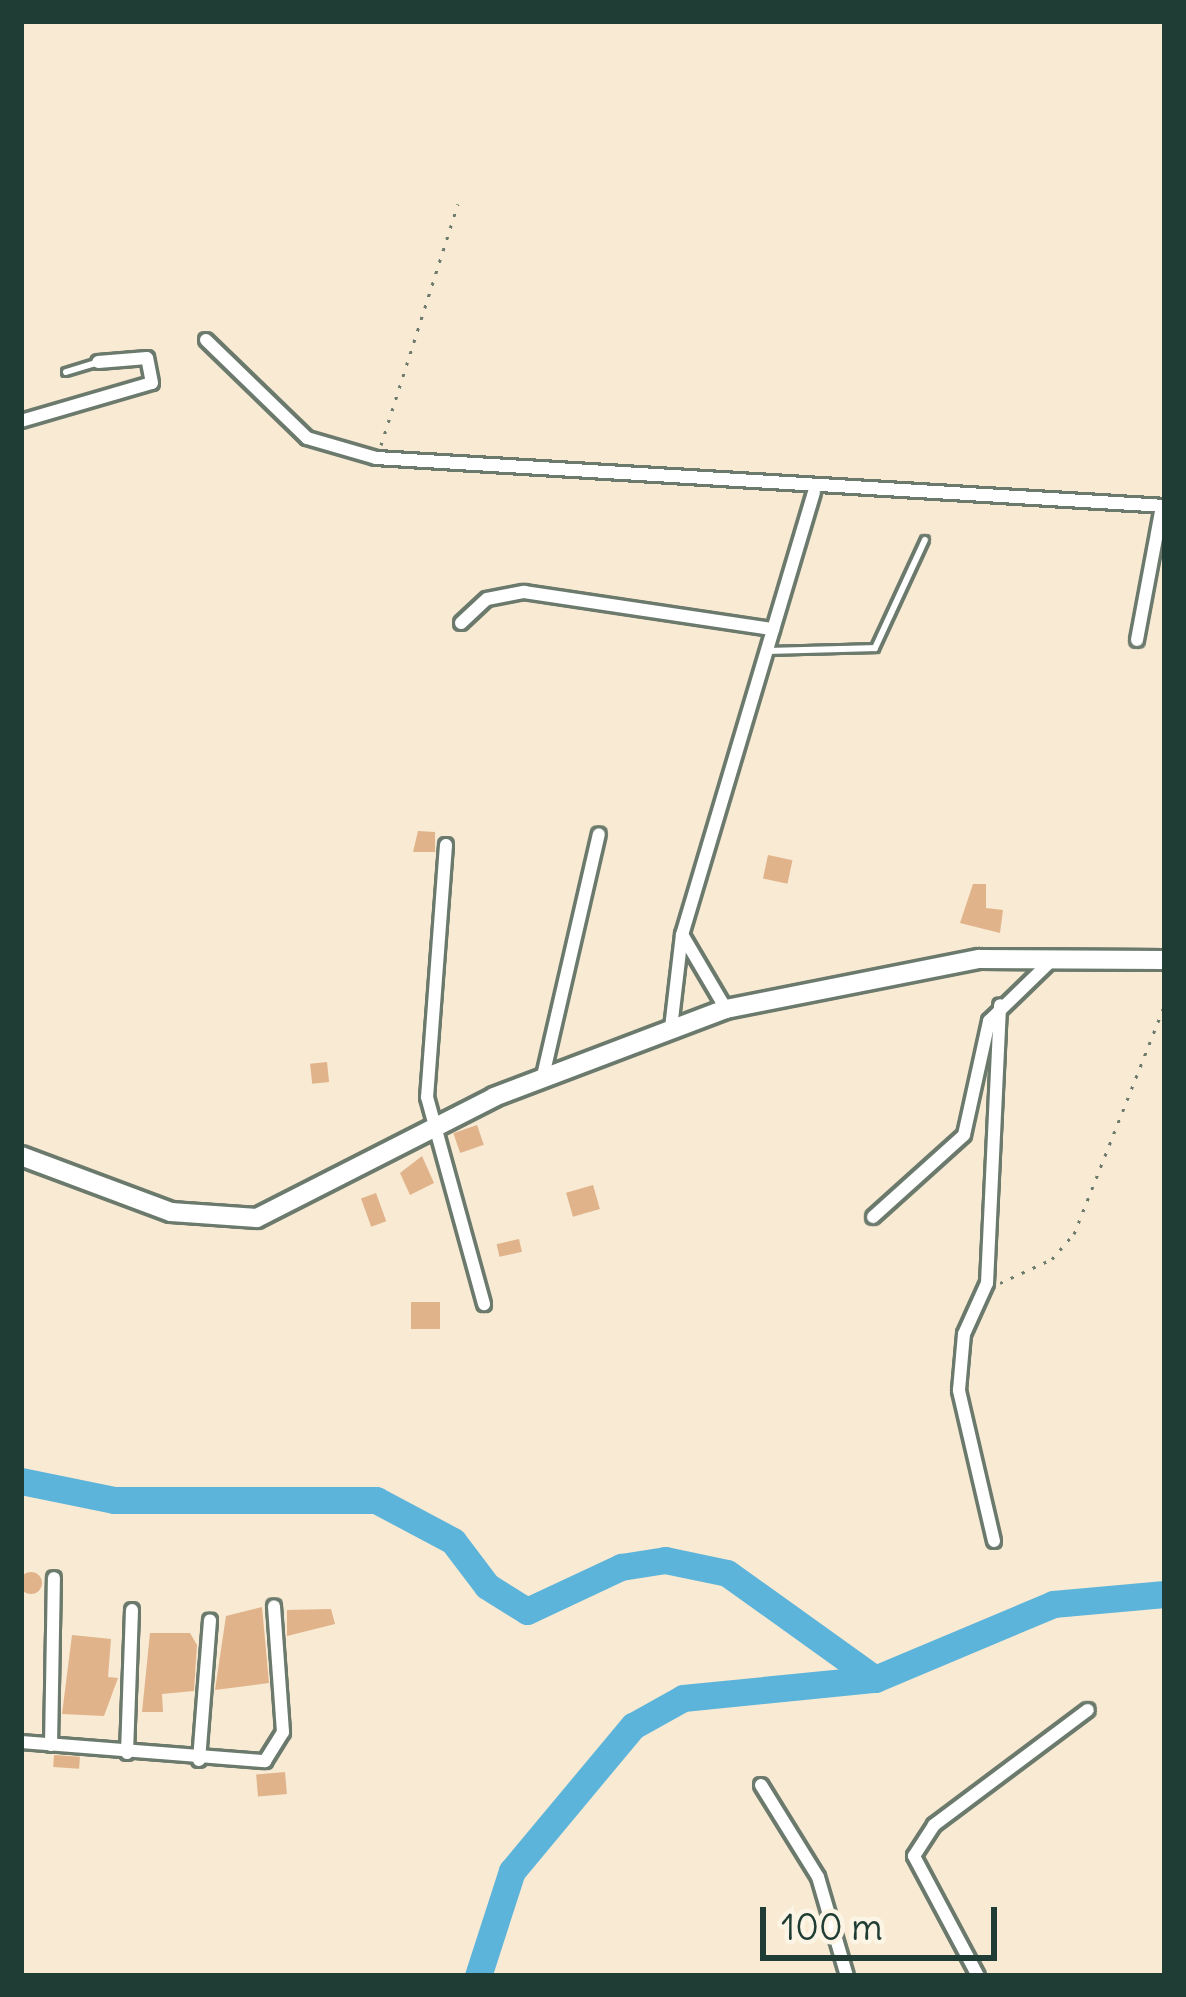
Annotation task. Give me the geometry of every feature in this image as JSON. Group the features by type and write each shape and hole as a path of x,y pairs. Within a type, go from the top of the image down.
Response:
{"street":[{"path":"206,340 307,438 376,458 814,492 1163,506 1138,640"},
{"path":"21,421 152,383 146,358 98,362"},
{"path":"671,1028 682,935 814,492"},
{"path":"460,623 509,592 773,629"},
{"path":"543,1076 599,834"},
{"path":"446,845 425,1027 433,1126 484,1304"},
{"path":"682,935 726,1009"},
{"path":"873,1217 964,1135 980,1045 1000,1005 1057,956"},
{"path":"21,1156 171,1212 231,1221 283,1213 433,1126 543,1076 726,1009 979,959 1165,960"},
{"path":"994,1541 959,1390 964,1334 982,1301 1000,1005"},
{"path":"50,1745 54,1578"},
{"path":"21,1742 254,1764 280,1744 274,1606"},
{"path":"127,1753 132,1610"},
{"path":"199,1760 210,1620"},
{"path":"978,1976 916,1871 921,1839 1088,1710"},
{"path":"761,1785 818,1877 847,1976"}],"lane":[{"path":"66,372 98,362"},
{"path":"766,650 875,648 925,540"}],"path":[{"path":"376,458 458,204"},
{"path":"982,1301 1075,1234 1165,1004"}],"building":[{"path":"418,831 435,832 435,852 413,852"},
{"path":"768,855 792,860 787,884 763,878"},
{"path":"973,884 986,884 986,908 1003,910 1000,933 960,923"},
{"path":"327,1062 329,1082 312,1084 310,1064"},
{"path":"477,1125 484,1145 460,1153 453,1133"},
{"path":"422,1156 434,1183 410,1195 400,1173"},
{"path":"593,1185 600,1209 573,1217 566,1193"},
{"path":"376,1193 386,1221 371,1227 361,1198"},
{"path":"519,1239 522,1252 500,1257 497,1244"},
{"path":"411,1302 440,1302 440,1329 411,1329"},
{"path":"31,1572 42,1583 31,1594 20,1583"},
{"path":"262,1607 269,1683 215,1690 226,1616"},
{"path":"331,1609 335,1624 287,1636 287,1610"},
{"path":"150,1633 190,1633 197,1645 194,1691 162,1694 163,1712 142,1712"},
{"path":"72,1635 111,1639 108,1677 118,1678 104,1716 62,1714"},
{"path":"54,1755 80,1757 79,1769 53,1767"},
{"path":"285,1772 287,1794 258,1796 256,1775"}],"waterway":[{"path":"21,1481 114,1500 376,1500 453,1541 487,1586 527,1611 621,1567 665,1560 727,1573 875,1679"},
{"path":"478,1976 512,1871 633,1726 683,1698 875,1679 1053,1604 1165,1594"}]}
